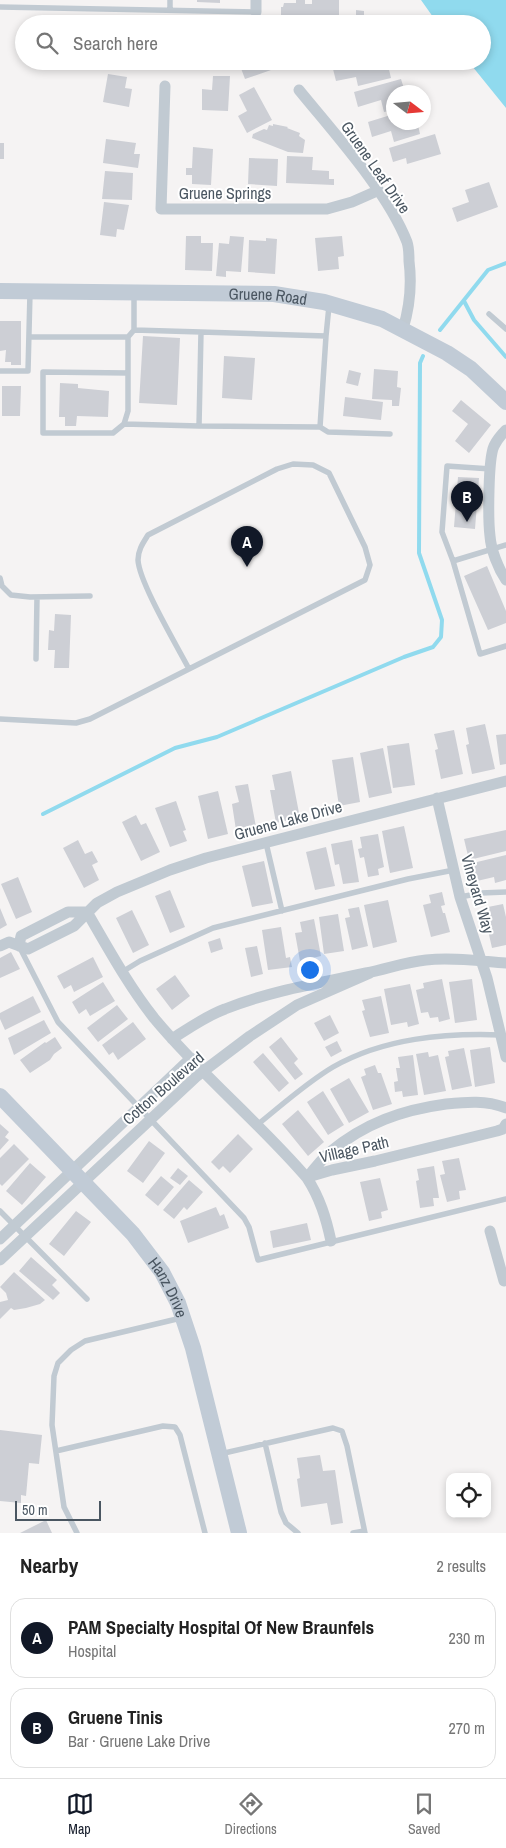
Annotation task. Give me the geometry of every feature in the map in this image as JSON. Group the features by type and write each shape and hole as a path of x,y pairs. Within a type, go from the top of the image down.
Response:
{"street":[{"name":"Gruene Springs","path":"165,86 161,209 327,209 352,202 377,191"},
{"name":"Gruene Leaf Drive","path":"299,90 390,208 407,244 412,281 409,309 403,329"},
{"name":"Gruene Road","path":"0,291 274,294 330,304 382,319 447,353 471,369 506,402"},
{"path":"506,430 493,448 490,537 500,571 506,580"},
{"name":"Gruene Lake Drive","path":"87,912 97,902 116,892 206,858 506,781"},
{"name":"Vineyard Way","path":"437,798 460,897 503,1035 506,1056"},
{"path":"0,946 9,942 19,946 21,936 68,912 87,912 138,997 172,1039 307,1178 318,1196 331,1241"},
{"name":"Cotton Boulevard","path":"172,1039 196,1023 224,1009 261,996 370,973 402,963 428,960 467,960 506,963"},
{"name":"Cotton Boulevard","path":"0,1260 197,1076 250,1036 297,1005 370,973"},
{"name":"Cotton Boulevard","path":"0,1239 190,1058"},
{"name":"Hanz Drive","path":"0,1096 148,1252 170,1286 193,1348 239,1533"},
{"name":"Village Path","path":"307,1178 330,1153 362,1130 392,1116 427,1107 452,1104 482,1102 498,1104 506,1108"},
{"name":"Village Path","path":"307,1178 332,1170 496,1131 502,1129 506,1124"},
{"path":"490,1231 504,1281 506,1280"}],"lane":[{"path":"170,0 170,10"},
{"path":"0,7 170,10 256,6"},
{"path":"0,371 28,371 30,291"},
{"path":"128,373 43,372 43,433 113,433 124,424 128,411 128,373 128,337 134,330 134,292"},
{"path":"320,427 330,304"},
{"path":"489,314 506,329"},
{"path":"134,330 326,336"},
{"path":"199,426 201,332"},
{"path":"29,337 128,337"},
{"path":"124,424 320,427 328,432 390,434"},
{"path":"0,719 76,723 90,719 189,669 365,580 370,565 365,547 329,473 313,466 293,464 277,469 148,535 140,548 138,561 146,586 189,669"},
{"path":"491,469 447,466 442,532 453,561 480,654 506,646"},
{"path":"453,561 506,545"},
{"path":"0,578 2,586 11,595 37,597 90,596"},
{"path":"36,660 37,597"},
{"path":"266,843 282,911"},
{"path":"122,972 140,961 213,928 408,879 454,870"},
{"path":"460,897 482,893 506,892"},
{"path":"19,946 58,1022 244,1218 250,1227 258,1260 506,1199"},
{"path":"257,1125 327,1071 381,1046 440,1036 503,1035"},
{"path":"0,1210 87,1299"},
{"path":"77,1533 64,1507 52,1425 54,1376 58,1363 71,1350 85,1342 183,1318"},
{"path":"56,1451 163,1426 175,1427 180,1435 205,1533"},
{"path":"219,1454 333,1428 342,1431 348,1446 364,1532 353,1533"},
{"path":"265,1442 281,1512 286,1523 298,1533"}],"water":[{"path":"421,0 506,0 506,108 475,70 491,70 491,15 432,15"}],"building":[{"path":"197,0 220,0 220,3 197,2"},
{"path":"296,0 305,0 305,4 312,4 312,0 339,0 339,15 281,15 281,7 283,7 284,3 296,3"},
{"path":"356,10 364,11 364,15 356,15"},
{"path":"242,70 271,70 245,79"},
{"path":"333,70 389,70 391,78 358,86 356,77 336,81"},
{"path":"108,74 127,77 125,88 132,89 129,107 103,102"},
{"path":"213,76 230,76 228,111 202,110 202,89 212,90"},
{"path":"401,79 403,85 386,85 386,112 384,112 381,100 358,107 354,92"},
{"path":"254,87 272,120 247,133 238,116 247,111 239,95"},
{"path":"386,116 386,130 419,130 420,134 394,142 391,131 372,137 368,122"},
{"path":"273,124 288,127 300,133 299,136 305,140 303,153 288,152 252,138 253,134 264,129 267,130 269,125 273,126"},
{"path":"435,134 441,154 407,164 406,158 393,162 389,148"},
{"path":"106,139 136,143 134,154 140,154 138,168 103,163"},
{"path":"0,143 4,143 4,159 0,159"},
{"path":"193,147 213,149 211,185 192,184 192,175 186,175 186,168 192,168"},
{"path":"287,156 313,157 312,170 329,171 329,179 334,179 334,185 286,183"},
{"path":"249,158 278,159 277,186 248,184"},
{"path":"105,171 133,173 132,200 102,199"},
{"path":"489,182 498,207 457,222 452,208 469,202 465,190"},
{"path":"104,202 129,205 124,230 117,229 116,237 100,235"},
{"path":"186,236 201,236 201,243 213,243 212,271 185,270"},
{"path":"230,236 244,237 241,272 226,271 226,277 216,276 219,243 229,244"},
{"path":"342,236 344,256 338,257 339,269 318,271 315,238"},
{"path":"266,238 277,239 275,274 248,272 249,240 266,241"},
{"path":"0,321 21,321 21,365 11,365 11,362 5,362 6,350 0,351"},
{"path":"143,336 180,338 177,405 139,403"},
{"path":"224,356 255,358 252,400 222,398"},
{"path":"374,369 398,371 397,387 401,388 399,406 392,406 392,400 372,399"},
{"path":"349,370 361,373 358,386 346,383"},
{"path":"60,383 78,384 78,388 109,391 108,417 77,416 76,426 65,426 65,417 59,417"},
{"path":"2,386 21,386 20,416 2,416"},
{"path":"345,397 383,402 381,420 343,416"},
{"path":"461,400 491,425 469,453 455,441 468,424 452,411"},
{"path":"458,477 479,478 475,529 454,527"},
{"path":"487,566 506,611 506,623 488,630 464,576"},
{"path":"55,614 71,615 69,668 54,668 55,650 48,650 49,630 54,631"},
{"path":"485,724 495,769 472,774 466,745 469,744 466,728"},
{"path":"454,730 463,774 441,779 435,750 438,749 434,734"},
{"path":"506,734 506,764 500,765 496,735"},
{"path":"409,743 415,785 393,788 387,746"},
{"path":"383,748 392,793 369,798 360,753"},
{"path":"353,757 360,802 339,806 332,760"},
{"path":"291,771 299,813 288,816 289,820 276,823 270,790 275,790 272,775"},
{"path":"248,784 256,827 236,830 232,804 239,802 235,786"},
{"path":"218,791 228,834 208,839 198,796"},
{"path":"176,801 186,830 183,831 187,841 170,847 155,808"},
{"path":"136,815 141,825 146,823 160,852 141,861 122,822"},
{"path":"404,826 413,868 390,873 382,831"},
{"path":"506,830 506,851 469,860 464,839"},
{"path":"378,834 384,867 378,869 379,875 368,877 364,857 360,858 358,849 362,848 360,837"},
{"path":"78,840 85,854 92,851 98,862 92,865 99,880 84,888 63,848"},
{"path":"352,840 359,882 343,884 339,864 335,865 331,844"},
{"path":"326,847 335,886 315,890 306,852"},
{"path":"506,855 506,880 495,883 494,877 477,881 473,863"},
{"path":"264,861 273,903 252,907 242,866"},
{"path":"18,877 32,912 16,919 1,884"},
{"path":"170,890 185,927 170,933 155,896"},
{"path":"442,892 445,905 441,906 450,932 431,937 423,905 431,903 429,895"},
{"path":"388,900 397,942 373,948 364,905"},
{"path":"503,904 506,917 506,945 492,948 483,908"},
{"path":"359,907 368,946 352,950 345,918 350,917 348,909"},
{"path":"0,908 7,925 0,929"},
{"path":"132,910 149,945 133,953 116,918"},
{"path":"338,914 344,951 324,954 319,917"},
{"path":"314,919 321,956 300,961 295,933 302,932 300,922"},
{"path":"281,927 286,958 290,957 292,967 268,970 262,930"},
{"path":"220,938 223,949 211,953 208,942"},
{"path":"257,946 263,974 251,977 245,948"},
{"path":"11,952 20,969 0,978 0,958"},
{"path":"93,957 103,977 74,992 71,985 64,989 57,976"},
{"path":"175,975 190,996 172,1010 156,989"},
{"path":"442,979 450,1019 439,1022 438,1017 430,1018 428,1012 421,1013 416,990 424,988 423,983"},
{"path":"472,979 477,1020 455,1023 449,982"},
{"path":"103,982 115,1001 90,1016 86,1009 79,1014 72,1002"},
{"path":"410,984 419,1024 408,1027 407,1022 391,1025 384,989"},
{"path":"33,996 41,1012 5,1030 0,1019 0,1013"},
{"path":"381,996 389,1033 370,1037 362,1011 365,1010 362,1000"},
{"path":"117,1005 128,1019 98,1042 87,1028"},
{"path":"330,1015 339,1033 324,1041 314,1023"},
{"path":"44,1020 51,1033 14,1055 8,1038"},
{"path":"133,1022 146,1039 118,1060 113,1052 109,1055 102,1045"},
{"path":"55,1037 62,1048 50,1060 30,1073 20,1060"},
{"path":"281,1037 298,1059 294,1063 303,1074 295,1080 269,1047"},
{"path":"337,1041 342,1051 331,1057 325,1047"},
{"path":"490,1047 495,1083 475,1087 470,1050"},
{"path":"464,1048 472,1086 452,1090 445,1057 449,1056 448,1051"},
{"path":"428,1052 429,1057 438,1055 446,1091 424,1095 416,1054"},
{"path":"263,1053 289,1083 279,1092 253,1062"},
{"path":"413,1055 418,1095 403,1097 402,1091 395,1092 394,1082 398,1081 396,1068 400,1068 398,1057"},
{"path":"375,1065 378,1073 381,1073 392,1104 373,1110 361,1077 366,1075 364,1069"},
{"path":"349,1078 369,1112 349,1123 330,1089"},
{"path":"323,1091 344,1125 328,1135 307,1102"},
{"path":"298,1110 324,1142 308,1156 282,1124"},
{"path":"0,1124 9,1132 5,1137 9,1140 0,1150"},
{"path":"238,1134 253,1149 230,1173 223,1166 219,1170 211,1162"},
{"path":"149,1141 165,1153 143,1183 127,1171"},
{"path":"14,1144 29,1159 2,1186 0,1184 0,1158"},
{"path":"459,1158 466,1190 459,1191 460,1199 447,1202 440,1175 445,1174 442,1161"},
{"path":"30,1163 46,1177 22,1205 6,1191"},
{"path":"434,1166 439,1198 433,1198 434,1206 420,1208 416,1181 419,1180 417,1169"},
{"path":"178,1168 188,1176 180,1185 170,1178"},
{"path":"161,1176 174,1187 158,1206 145,1195"},
{"path":"380,1178 388,1210 381,1212 382,1218 369,1221 360,1182"},
{"path":"189,1180 203,1192 187,1210 184,1207 174,1219 163,1210"},
{"path":"216,1207 220,1216 224,1214 229,1228 188,1243 180,1221"},
{"path":"76,1211 91,1222 64,1256 49,1244"},
{"path":"307,1223 311,1240 273,1248 270,1231"},
{"path":"31,1257 57,1280 52,1285 60,1293 53,1300 19,1271"},
{"path":"14,1272 45,1300 40,1304 26,1308 14,1310 11,1308 0,1319 0,1302 8,1300 6,1293 0,1287"},
{"path":"0,1430 42,1435 39,1464 29,1463 26,1496 21,1495 21,1503 0,1501"},
{"path":"320,1455 323,1471 335,1470 343,1523 331,1525 327,1503 301,1507 297,1479 300,1478 297,1458"},
{"path":"46,1520 52,1533 20,1533"}],"waterway":[{"path":"440,330 488,270 506,263"},
{"path":"464,301 474,320 506,357"},
{"path":"43,814 175,748 217,737 404,657 433,647 441,637 442,620 419,553 420,363 423,356"}],"place":[{"name":"Gruene Tinis","path":"467,522"},
{"name":"PAM Specialty Hospital Of New Braunfels","path":"247,567"}]}
